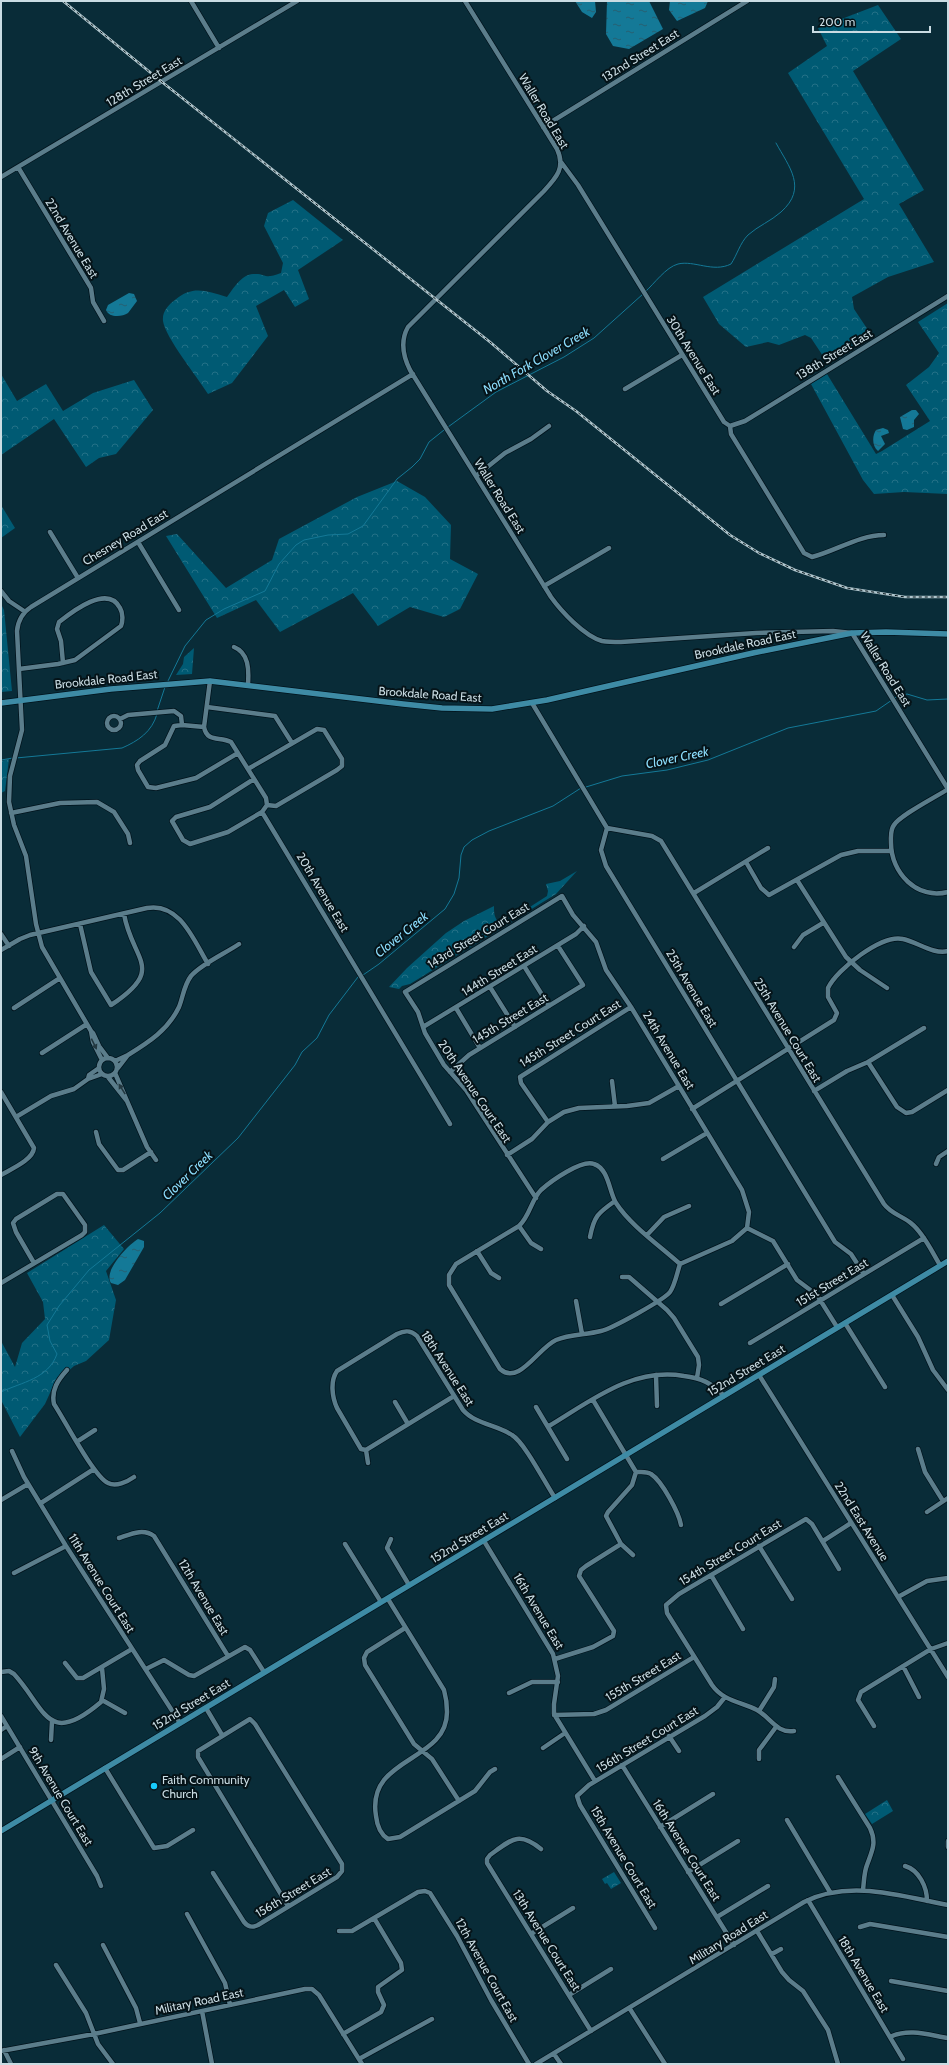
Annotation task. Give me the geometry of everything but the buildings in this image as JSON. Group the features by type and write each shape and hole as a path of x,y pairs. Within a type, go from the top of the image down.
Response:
{"main road":[{"name":"Brookdale Road East","path":"1,703 110,689 210,680 372,701 442,708 492,709 532,703 852,633 886,632 948,634"},
{"name":"152nd Street East","path":"1,1831 948,1261"}],"street":[{"path":"191,1 219,48"},
{"name":"128th Street East","path":"1,178 297,1"},
{"name":"Waller Road East","path":"465,1 560,156 561,168 556,178 408,327 403,340 403,351 412,374 544,586 569,617 589,634 605,641 687,639 790,632 833,631 852,633 948,789"},
{"name":"132nd Street East","path":"543,127 747,1"},
{"name":"30th Avenue East","path":"561,162 578,185 724,422 730,426 731,434 804,553 810,557 836,550 866,538 884,536"},
{"name":"22nd Avenue East","path":"18,168 91,288 93,302 104,320"},
{"name":"138th Street East","path":"730,426 745,421 948,296"},
{"path":"625,389 682,355"},
{"name":"Chesney Road East","path":"24,611 412,374"},
{"path":"476,476 505,453 531,439 549,426"},
{"path":"50,532 78,578"},
{"path":"138,542 179,610"},
{"path":"544,586 609,548"},
{"path":"1,591 9,601 24,611 20,617 17,631 22,700 22,730 9,784 12,813 26,856 38,933 44,953 93,1033 99,1046 108,1058 115,1061 118,1068"},
{"path":"19,669 63,663 78,658 121,626 122,613 118,604 108,598 98,599 61,620 57,624 63,663"},
{"path":"234,647 241,651 246,660 249,671 248,684"},
{"path":"210,680 204,727 208,736 230,741 266,798 268,805"},
{"path":"532,703 607,828"},
{"path":"207,707 275,716 292,743"},
{"path":"120,719 128,715 174,711 181,716 182,725"},
{"path":"204,727 182,725 174,726 165,745 140,761 137,765 140,774 151,788 162,787 196,778 238,753"},
{"path":"248,769 315,729 324,730 342,759 342,766 276,806 268,805"},
{"path":"254,779 213,805 178,815 172,821 182,840 190,844 221,836 262,812 268,805"},
{"path":"948,789 897,821 892,828 891,849 896,867 908,883 932,893 948,892"},
{"path":"12,813 60,803 97,802 107,806 114,812 128,834 130,843"},
{"name":"20th Avenue East","path":"262,812 450,1124"},
{"name":"25th Avenue Court East","path":"607,828 652,836 658,839 694,893 884,1204 894,1214 912,1223 918,1229 940,1265"},
{"name":"25th Avenue East","path":"607,828 601,850 606,866 835,1242 852,1254 864,1274"},
{"path":"694,893 768,848"},
{"path":"746,862 761,888 769,895 844,853 891,849"},
{"path":"797,880 823,923 851,962 887,988"},
{"name":"24th Avenue East","path":"562,896 573,915 584,926 596,942 606,970 631,1007 742,1190 748,1206 748,1228"},
{"name":"143rd Street Court East","path":"405,992 562,896"},
{"path":"1,950 24,937 38,933 153,907 174,913 183,922 208,964"},
{"path":"80,924 91,972 111,1005 134,989 139,981 142,970 140,955 128,933 124,914"},
{"path":"794,947 803,935 823,923"},
{"name":"144th Street East","path":"423,1026 456,1008 558,946 576,934 584,926"},
{"path":"1,934 9,946"},
{"path":"692,1109 834,1020 837,1016 837,1011 828,997 828,988 843,968 851,962 884,942 897,938 912,941 937,951 948,951"},
{"path":"115,1061 128,1055 157,1036 168,1025 178,1008 191,977 239,944"},
{"name":"145th Street East","path":"450,1072 463,1059 583,985 558,946"},
{"path":"524,966 549,1006"},
{"path":"14,1008 60,978"},
{"path":"490,987 515,1027"},
{"name":"20th Avenue Court East","path":"405,992 418,1012 425,1033 450,1072 466,1090 536,1198"},
{"name":"145th Street Court East","path":"548,1122 521,1083 520,1077 631,1007"},
{"path":"456,1008 480,1048"},
{"path":"42,1052 87,1024"},
{"path":"814,1091 847,1071 868,1062 924,1028"},
{"path":"88,1079 89,1075 99,1068 102,1060 93,1042 91,1032"},
{"path":"108,1077 115,1074 128,1055"},
{"path":"102,1060 108,1058"},
{"path":"868,1062 897,1107 903,1112 912,1112 948,1090"},
{"path":"99,1068 102,1074 108,1077 127,1101"},
{"path":"16,1117 51,1096 74,1089 88,1079 102,1074"},
{"path":"115,1074 156,1160"},
{"path":"612,1081 614,1106"},
{"path":"507,1155 532,1138 548,1122 573,1109 649,1103 679,1086"},
{"path":"1,1092 33,1145 33,1153 28,1158 1,1175"},
{"path":"96,1132 99,1144 118,1170 123,1170 151,1152"},
{"path":"663,1159 707,1133"},
{"path":"936,1164 939,1157 948,1151"},
{"path":"680,1264 629,1218 615,1201 602,1169 595,1164 583,1163 548,1186 536,1198 526,1217 519,1226 477,1251 453,1268 449,1275 448,1282 498,1366 506,1373 518,1372 524,1368 539,1351 554,1341 609,1329 657,1301 671,1291 680,1264 735,1239 748,1228 773,1241 797,1280 813,1290 821,1300 837,1327"},
{"path":"1,1282 34,1263 82,1235 86,1231 85,1226 70,1201 61,1193 16,1219 13,1223 16,1232 34,1263"},
{"path":"590,1237 593,1222 597,1215 615,1201"},
{"path":"647,1235 664,1217 689,1206"},
{"path":"519,1226 531,1243 541,1249"},
{"name":"151st Street East","path":"750,1343 924,1238"},
{"path":"477,1251 491,1273 499,1278"},
{"path":"721,1304 788,1264"},
{"path":"622,1276 629,1277 674,1318 698,1357 700,1364 697,1378"},
{"path":"892,1295 918,1337 933,1370 948,1390"},
{"path":"576,1301 582,1334"},
{"path":"845,1323 885,1388"},
{"name":"18th Avenue East","path":"366,1450 361,1449 335,1405 332,1383 337,1371 397,1334 407,1331 417,1336 466,1414 514,1436 523,1447 555,1498"},
{"path":"67,1370 58,1381 53,1397 54,1404 94,1469 102,1480 111,1484 121,1483 134,1477"},
{"path":"656,1374 657,1406"},
{"path":"549,1426 626,1382 656,1374 672,1374 697,1378 714,1386 724,1396"},
{"name":"22nd East Avenue","path":"759,1375 948,1676"},
{"path":"368,1463 366,1450 454,1396"},
{"path":"593,1400 636,1472 632,1484 607,1514 608,1519 621,1544 633,1555"},
{"path":"395,1402 408,1424"},
{"path":"536,1407 549,1426 567,1459"},
{"path":"78,1441 95,1430"},
{"path":"918,1448 925,1472 943,1502"},
{"name":"11th Avenue Court East","path":"12,1451 28,1484 66,1546 180,1723"},
{"path":"40,1503 94,1469"},
{"path":"636,1472 647,1472 655,1477 679,1514 681,1525"},
{"path":"1,1500 28,1484"},
{"path":"927,1512 948,1498"},
{"name":"154th Street Court East","path":"694,1657 668,1612 666,1605 679,1594 806,1519 812,1524 823,1541"},
{"path":"839,1569 823,1541 852,1523"},
{"name":"12th Avenue East","path":"120,1538 141,1532 150,1533 154,1536 228,1656"},
{"path":"391,1539 387,1548 409,1585"},
{"name":"16th Avenue East","path":"484,1541 555,1659 558,1667 558,1682 554,1704 554,1715"},
{"path":"345,1544 381,1602"},
{"path":"555,1659 593,1647 611,1637 613,1634 579,1576 581,1570 586,1566 621,1544"},
{"path":"14,1573 66,1546"},
{"path":"759,1546 792,1599"},
{"path":"711,1575 743,1629"},
{"path":"898,1597 927,1581 948,1578"},
{"path":"388,1599 444,1690 447,1707 446,1721 442,1732 434,1743 391,1771 378,1791 375,1805 376,1818 382,1833 388,1839 400,1837 475,1791 490,1772 495,1769"},
{"path":"405,1628 367,1652 364,1661 414,1744 440,1770 459,1801"},
{"path":"874,1726 860,1703 858,1695 868,1686 930,1649 948,1643"},
{"path":"146,1669 164,1660 189,1675 194,1676 241,1648 248,1648 264,1672"},
{"path":"65,1663 79,1678 83,1678 132,1649"},
{"path":"694,1657 714,1687 725,1697 759,1711 776,1727 788,1732 794,1731"},
{"name":"155th Street East","path":"554,1715 594,1714 606,1710 694,1657"},
{"path":"902,1666 919,1697"},
{"path":"1,1672 6,1671 14,1674 42,1713 52,1721 66,1723 95,1707 102,1700 104,1681 102,1668"},
{"path":"759,1711 774,1687 775,1679"},
{"path":"509,1693 532,1682 558,1682"},
{"name":"156th Street Court East","path":"577,1796 584,1789 595,1782 717,1707 725,1697"},
{"path":"102,1700 125,1713"},
{"path":"206,1708 222,1735 202,1747 198,1754 199,1760 288,1906"},
{"path":"554,1715 595,1782"},
{"name":"9th Avenue Court East","path":"1,1716 97,1876 101,1886"},
{"name":"156th Street East","path":"213,1873 244,1922 250,1927 258,1925 337,1877 343,1870 342,1864 251,1720 243,1722 222,1735"},
{"path":"51,1740 52,1721"},
{"path":"1,1730 7,1726"},
{"path":"759,1759 759,1750 776,1727"},
{"path":"542,1748 565,1733"},
{"path":"669,1736 678,1751"},
{"path":"1,1759 20,1747"},
{"name":"16th Avenue Court East","path":"622,1765 734,1945"},
{"path":"105,1768 154,1848 168,1846 193,1830"},
{"path":"838,1777 870,1828 873,1836 874,1847 866,1865 863,1890"},
{"path":"660,1827 713,1794"},
{"name":"15th Avenue Court East","path":"577,1796 580,1805 655,1928"},
{"path":"787,1820 830,1892"},
{"name":"13th Avenue Court East","path":"541,1849 528,1839 519,1838 494,1852 487,1859 489,1866 591,2031"},
{"path":"688,1872 738,1841"},
{"path":"948,1841 948,1846"},
{"path":"905,1866 911,1867 919,1877 926,1890 927,1901"},
{"path":"717,1917 768,1886"},
{"name":"Military Road East","path":"536,2064 630,2009 808,1900 830,1892 863,1890 948,1905"},
{"name":"12th Avenue Court East","path":"374,1918 418,1892 423,1891 432,1896 457,1936 491,2000 529,2064"},
{"name":"18th Avenue East","path":"808,1900 835,1944 847,1968 903,2059"},
{"path":"531,1934 572,1908"},
{"path":"187,1914 225,1983 230,2005"},
{"path":"339,1931 352,1931 374,1918 401,1963 402,1970 378,1987 378,1992 384,2006 381,2012 344,2034"},
{"path":"860,1927 870,1924 948,1937"},
{"path":"757,1931 788,1980 806,1995 825,2025 832,2038 834,2055 838,2064"},
{"path":"103,1945 136,2008 140,2023"},
{"path":"772,1954 781,1949"},
{"path":"56,1965 86,2013 98,2044 113,2064"},
{"path":"569,1995 611,1969"},
{"path":"891,1981 948,1991"},
{"name":"Military Road East","path":"3,2051 94,2034 140,2023 310,1989 319,1995 360,2062"},
{"path":"630,2009 665,2064"},
{"path":"202,2011 212,2064"},
{"path":"360,2062 432,2019"},
{"path":"890,2037 899,2033 910,2032 948,2038"},
{"path":"3,2051 12,2064"},
{"path":"554,2054 561,2064"}],"green space":[{"path":"878,5 901,39 853,71 924,190 899,204 934,262 888,277 852,297 854,309 872,336 827,362 811,338 805,335 779,345 768,342 746,347 719,324 703,297 864,199 788,73 827,46 818,28"},
{"path":"293,200 343,240 298,270 309,299 295,307 284,290 256,306 268,336 232,383 208,394 169,337 163,321 165,312 172,302 188,292 206,291 227,297 238,282 245,276 257,274 271,276 281,273 283,263 264,226 268,213"},
{"path":"948,303 948,494 904,492 874,494 863,480 811,384 827,374 876,454 882,451 930,421 906,385 929,367 939,353 918,322"},
{"path":"1,374 17,401 46,384 63,411 93,393 134,380 153,410 116,454 99,458 86,467 54,419 1,455"},
{"path":"397,481 425,497 451,525 450,559 478,574 460,609 444,617 410,607 378,626 353,593 280,632 256,600 217,618 166,536 177,534 226,588 272,560 279,539 357,497"},
{"path":"1,505 15,528 1,538"},
{"path":"1,604 4,610 12,691 1,692"},
{"path":"194,648 192,674 176,675 183,664 184,657"},
{"path":"9,759 5,791 1,793 1,761"},
{"path":"577,871 556,894 410,984 402,986 399,989 389,987 407,968 446,933 464,921 494,906 497,921 499,923 505,923 547,896 548,891 546,884 560,881"},
{"path":"104,1225 124,1249 106,1271 116,1300 109,1340 86,1361 74,1366 54,1384 45,1404 20,1437 1,1400 1,1341 15,1367 22,1343 45,1319 43,1302 27,1273"},
{"path":"887,1800 893,1811 872,1824 865,1814"},
{"path":"614,1872 621,1883 611,1889 602,1879"}],"water":[{"path":"575,1 595,1 596,12 592,18 582,12"},
{"path":"607,1 649,1 663,29 629,49 613,46 606,34"},
{"path":"670,1 708,1 705,8 677,21 669,10"},
{"path":"129,293 134,294 137,301 128,313 113,316 108,313 106,310 108,305"},
{"path":"912,410 916,410 919,414 914,420 914,427 907,430 903,429 900,417"},
{"path":"883,428 888,430 889,433 881,436 885,444 878,451 873,441 874,435 876,430"},
{"path":"138,1239 144,1241 144,1247 125,1280 118,1285 111,1283 109,1278 113,1265 123,1252"}],"waterway":[{"name":"North Fork Clover Creek","path":"645,292 665,272 678,264 684,263 711,267 731,264 748,235 781,212 789,203 795,186 794,178 776,143"},
{"name":"North Fork Clover Creek","path":"448,427 496,392 564,357 594,338 643,294"},
{"name":"North Fork Clover Creek","path":"167,683 185,646 206,620 224,609 265,591 279,564 296,545 304,540 328,535 348,534 363,526 397,479 420,459 429,442 444,430"},
{"name":"North Fork Clover Creek","path":"157,711 165,687"},
{"name":"Clover Creek","path":"894,698 907,694 927,700 948,699"},
{"name":"Clover Creek","path":"586,787 622,776 667,770 708,760 788,728 876,711 892,700"},
{"name":"North Fork Clover Creek","path":"16,758 122,748 144,735 152,726 157,714"},
{"name":"North Fork Clover Creek","path":"1,760 13,758"},
{"name":"Clover Creek","path":"363,975 379,964 445,909 454,894 459,878 461,855 464,847 472,840 489,831 553,806 581,788"},
{"name":"Clover Creek","path":"1,1392 34,1379 47,1369 57,1354 50,1341 47,1325 59,1306 89,1270 160,1213 238,1138 295,1065 302,1052 317,1038 329,1015 358,977"}],"railway":[{"path":"63,1 162,82 490,342 547,391 576,411 730,535 759,553 795,570 847,588 905,597 948,597"}],"place":[{"name":"Faith Community Church","path":"154,1786"}]}
